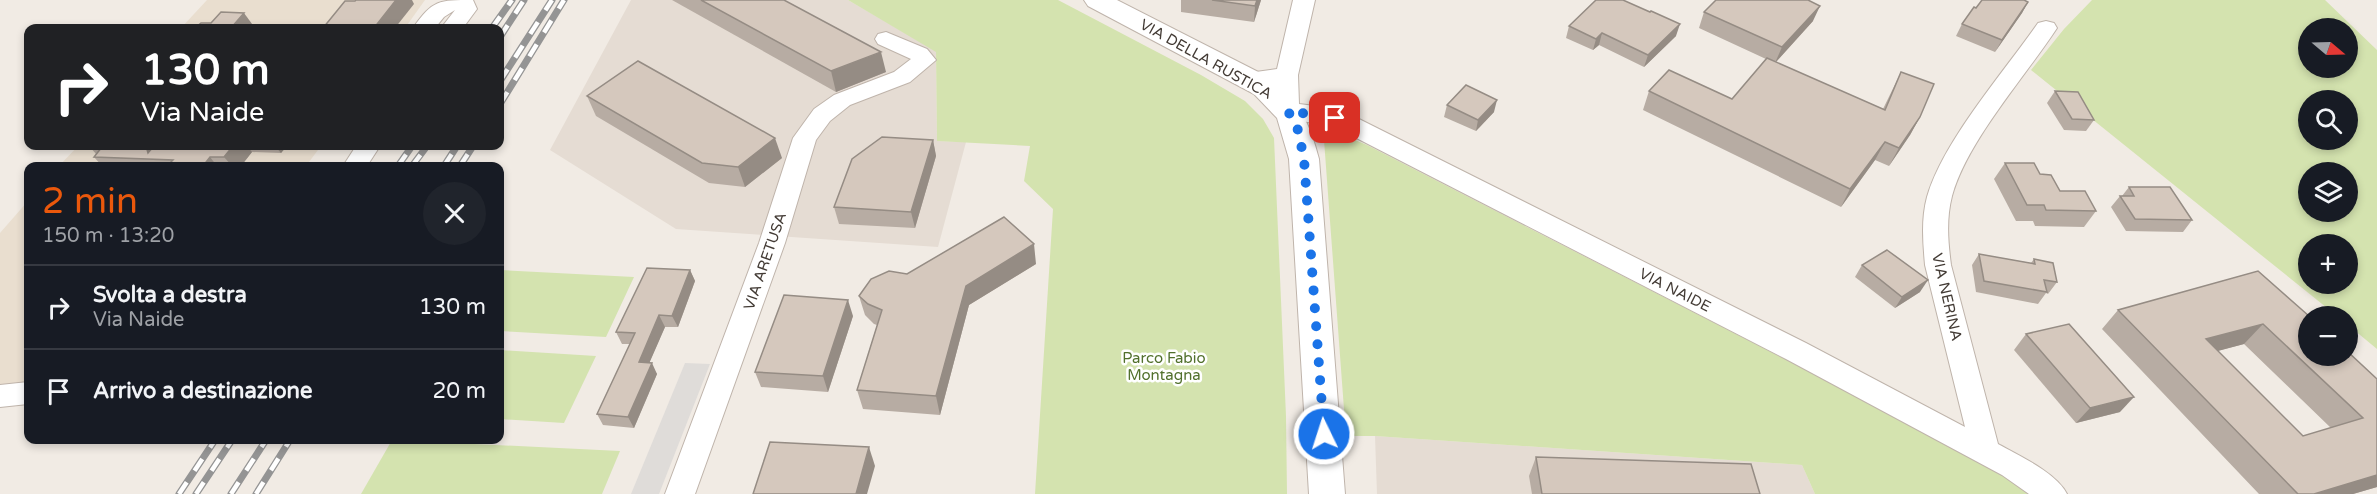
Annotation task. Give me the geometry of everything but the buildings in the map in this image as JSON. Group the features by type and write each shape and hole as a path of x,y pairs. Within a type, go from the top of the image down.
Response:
{"street":[{"name":"VIA DELLA RUSTICA","path":"1097,0 1272,93 1288,111 1298,130 1304,159 1327,494"},
{"path":"1288,111 1287,75 1304,0"},
{"path":"427,24 438,9 447,3 464,3 466,9 455,24"},
{"name":"VIA NERINA","path":"1985,451 1938,265 1935,238 1936,212 1954,156 2046,27"},
{"name":"VIA ARETUSA","path":"680,494 772,243 805,138 822,115 842,100 903,77 925,60 919,54 886,39"},
{"path":"1249,79 1287,75"},
{"name":"VIA NAIDE","path":"1288,111 1323,115 1343,121 1796,351 2012,466 2052,494"},
{"path":"0,396 24,393"}],"shaded area":[{"path":"207,0 425,0 408,24 185,24"},
{"path":"631,0 848,0 936,51 937,141 966,142 938,247 676,229 550,150"},
{"path":"74,150 318,150 309,162 63,162"},
{"path":"24,206 24,383 0,385 0,233"},
{"path":"685,363 710,364 659,494 631,494"},
{"path":"1375,436 1802,465 1815,494 1377,494"}],"green space":[{"name":"Parco Fabio Montagna","path":"848,0 1058,0 1201,75 1245,101 1263,119 1274,138 1286,416 1287,494 1035,494 1053,209 1024,181 1030,146 937,141 936,52"},
{"path":"2092,0 2325,0 2344,18 2298,18 2298,78 2358,78 2358,32 2377,50 2377,349 2358,333 2358,306 2325,306 2310,294 2358,294 2358,234 2298,234 2298,285 2031,70 2064,29"},
{"path":"1328,132 1341,134 1367,145 1945,441 2035,494 1815,494 1802,465 1375,436 1346,436 1324,140"},
{"path":"504,270 634,277 606,337 504,331"},
{"path":"504,350 596,356 564,423 504,419"},
{"path":"390,444 475,444 620,451 602,494 361,494"}],"railway":[{"path":"495,24 512,0"},
{"path":"504,31 524,0"},
{"path":"504,75 552,0"},
{"path":"504,98 564,0"},
{"path":"401,162 409,150"},
{"path":"415,162 424,150"},
{"path":"447,162 454,150"},
{"path":"463,162 470,150"},
{"path":"179,494 212,444"},
{"path":"196,494 229,444"},
{"path":"231,494 263,444"},
{"path":"256,494 287,444"}],"route":[{"path":"1324,434 1304,159 1298,130 1288,111 1335,118"}]}
